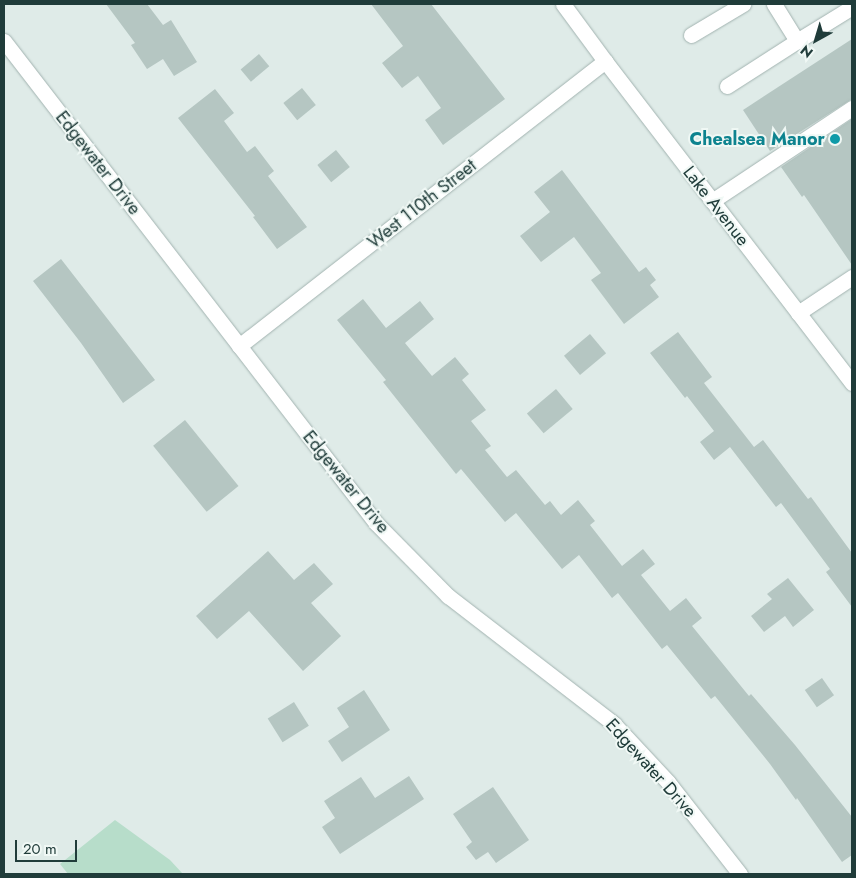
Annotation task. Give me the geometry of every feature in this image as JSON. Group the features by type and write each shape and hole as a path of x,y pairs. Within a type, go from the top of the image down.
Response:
{"street":[{"name":"Lake Avenue","path":"563,4 852,383"},
{"path":"691,35 743,4"},
{"path":"774,4 797,41"},
{"path":"727,86 852,7"},
{"name":"Edgewater Drive","path":"4,41 376,523 448,596 614,724 668,782 740,874"},
{"name":"West 110th Street","path":"239,346 605,61"},
{"path":"712,201 852,108"},
{"path":"798,313 852,277"}],"green space":[{"path":"115,820 170,860 183,874 68,874 60,864"}],"building":[{"path":"106,4 147,4 163,25 171,20 197,62 174,76 163,59 147,69 131,45 135,43"},
{"path":"371,4 431,4 505,99 443,145 425,120 441,108 418,76 402,88 382,63 403,46"},
{"path":"852,39 852,99 770,151 743,110"},
{"path":"259,54 269,66 251,82 241,69"},
{"path":"302,88 316,105 297,120 283,103"},
{"path":"215,89 234,113 224,121 247,152 255,146 274,171 268,176 307,227 277,249 253,217 255,216 178,118"},
{"path":"852,119 852,265 804,195 802,197 781,167"},
{"path":"336,150 350,167 331,182 317,165"},
{"path":"562,170 639,272 646,267 656,280 650,285 659,297 624,324 591,280 601,273 574,237 541,262 520,236 550,212 534,192"},
{"path":"61,259 155,380 123,403 81,343 33,281"},
{"path":"363,299 386,328 420,301 434,319 405,343 432,376 455,357 469,374 462,380 486,410 471,421 491,446 485,450 507,477 516,470 545,505 550,501 561,515 578,500 595,521 590,525 622,566 643,549 655,564 641,575 670,611 686,598 702,618 692,626 749,696 751,694 795,745 852,817 852,855 842,862 797,798 796,800 770,764 715,696 711,699 667,645 662,649 618,593 612,598 579,555 562,569 516,513 505,522 461,469 456,474 383,382 386,380 337,320"},
{"path":"678,332 712,377 704,383 754,447 763,440 808,499 811,497 852,553 852,607 826,572 830,569 781,503 776,507 730,447 714,460 700,442 714,431 650,353"},
{"path":"590,334 606,353 580,375 564,356"},
{"path":"556,389 573,409 544,433 527,413"},
{"path":"185,420 238,486 207,512 153,446"},
{"path":"268,551 294,580 314,563 333,584 311,603 341,636 303,671 249,611 217,639 196,616"},
{"path":"788,578 814,610 793,627 785,616 764,632 751,616 772,599 767,594"},
{"path":"822,678 834,695 817,707 805,690"},
{"path":"364,690 390,730 342,762 328,741 349,727 337,708"},
{"path":"294,702 309,726 283,742 268,718"},
{"path":"409,776 424,799 340,854 322,827 335,818 324,801 361,777 375,798"},
{"path":"493,787 529,840 496,863 488,852 476,860 466,847 472,842 453,814"}],"place":[{"name":"Chealsea Manor","path":"835,139"}]}
